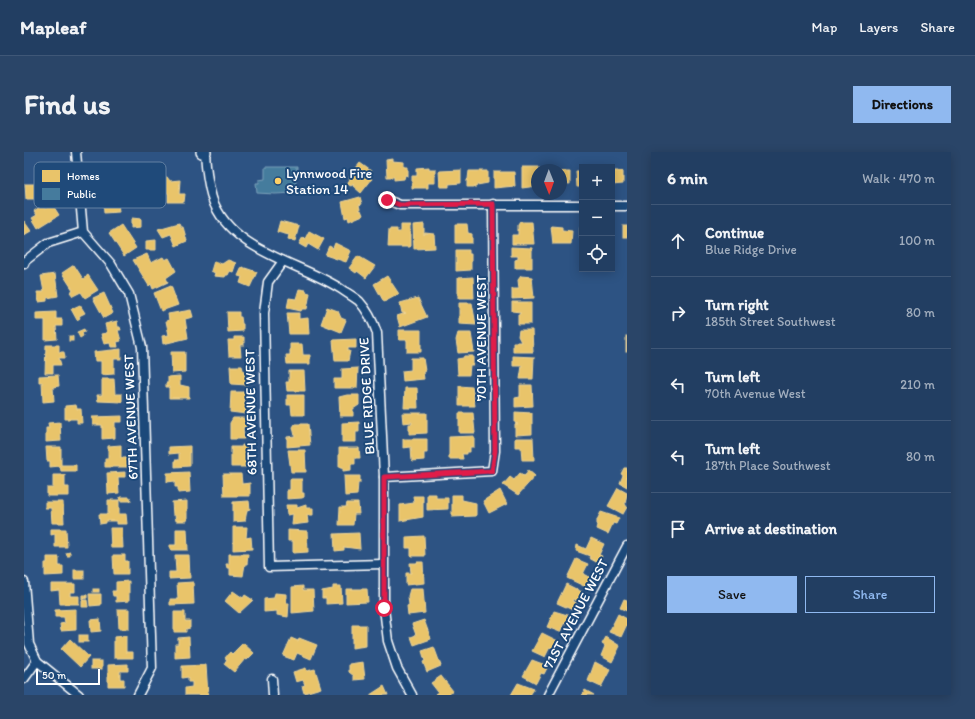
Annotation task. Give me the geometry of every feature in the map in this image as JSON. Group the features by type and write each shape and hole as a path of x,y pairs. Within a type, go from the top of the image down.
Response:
{"street":[{"path":"76,152 77,162"},
{"name":"BLUE RIDGE DRIVE","path":"204,152 213,199 220,214 233,229 255,247 334,284 358,300 371,317 377,333 384,477 384,608 388,641 397,668 412,695"},
{"path":"387,200 400,205 579,205"},
{"name":"70TH AVENUE WEST","path":"384,477 492,471 495,451 493,204"},
{"path":"615,206 627,206"},
{"path":"24,264 25,261 48,243 83,232 81,208"},
{"name":"67TH AVENUE WEST","path":"83,232 111,264 129,294 142,346 152,668 138,695"},
{"name":"68TH AVENUE WEST","path":"283,261 268,282 264,313 269,567 383,564"},
{"name":"71ST AVENUE WEST","path":"548,695 627,546"},
{"path":"24,582 29,644 38,661 79,695"},
{"path":"24,679 38,661"},
{"path":"272,679 273,695"}],"building: Homes":[{"path":"392,159 392,161 404,162 404,167 408,167 408,176 405,175 404,179 394,180 394,177 387,177 386,160"},
{"path":"360,163 371,171 368,176 372,179 361,193 353,186 354,184 351,186 347,184 350,179 349,177"},
{"path":"429,167 429,169 435,169 435,183 428,183 428,188 412,188 412,176 417,176 417,168"},
{"path":"522,167 531,167 531,187 522,188"},
{"path":"461,170 461,183 449,184 449,187 440,187 439,171"},
{"path":"469,171 488,171 488,183 477,185 476,187 467,187"},
{"path":"567,171 570,171 570,184 567,184"},
{"path":"576,171 579,171 579,187 577,187"},
{"path":"615,171 623,171 623,184 615,185"},
{"path":"494,172 514,172 515,186 494,188"},
{"path":"166,177 170,181 180,180 179,194 185,194 184,202 168,202 168,193 166,193"},
{"path":"25,184 34,184 34,199 26,199"},
{"path":"360,197 362,204 359,205 360,209 358,210 361,210 363,215 349,221 348,217 345,218 342,202"},
{"path":"38,208 55,208 59,215 38,228 32,218 37,215 34,211"},
{"path":"104,208 119,208 119,212 104,213"},
{"path":"132,218 141,219 141,227 131,228"},
{"path":"24,221 31,231 24,235"},
{"path":"280,221 299,226 295,241 288,239 289,235 277,232"},
{"path":"520,222 532,222 534,244 512,244 512,235 518,235 518,225"},
{"path":"179,223 181,227 183,227 187,241 176,246 171,234 163,237 158,229"},
{"path":"424,224 424,235 425,233 434,234 435,248 414,249 413,225"},
{"path":"455,224 467,224 468,233 472,234 472,243 455,243"},
{"path":"121,225 136,248 124,256 109,233"},
{"path":"400,225 410,225 410,247 388,247 389,229 397,229 397,232 400,232"},
{"path":"551,226 562,227 562,230 572,231 571,244 553,244"},
{"path":"623,226 627,226 627,237 623,237"},
{"path":"309,231 324,239 318,250 308,244 306,248 299,244 303,237 305,239"},
{"path":"156,240 156,250 146,250 146,241"},
{"path":"335,243 351,251 346,262 325,255 329,246 333,248"},
{"path":"511,247 532,248 532,268 515,268 515,260 518,259 518,256 511,256"},
{"path":"456,250 469,250 469,254 471,254 471,270 456,271"},
{"path":"147,254 151,263 163,257 165,260 169,258 176,271 166,278 168,282 153,289 151,284 149,286 133,260"},
{"path":"358,256 375,266 366,278 357,271 356,273 349,268"},
{"path":"228,260 236,263 233,272 230,271 225,277 214,276 215,273 211,271 214,261 222,264"},
{"path":"74,265 83,279 88,275 98,290 85,298 81,292 73,296 70,292 73,290 62,273"},
{"path":"242,267 257,272 250,287 240,283 242,277 238,276"},
{"path":"55,274 58,296 47,298 47,301 39,302 37,292 44,292 41,276"},
{"path":"387,276 399,294 384,302 374,284"},
{"path":"521,276 532,277 534,298 512,299 512,289 519,289 518,280"},
{"path":"473,277 474,298 458,298 458,278"},
{"path":"171,286 178,305 161,311 154,293"},
{"path":"299,289 306,290 306,292 310,293 307,309 302,309 301,311 287,308 289,298 296,299"},
{"path":"104,293 113,313 104,318 93,298"},
{"path":"418,298 427,317 400,327 397,316 406,313 402,313 400,303"},
{"path":"512,302 531,302 531,324 518,324 518,314 520,314 520,312 512,311"},
{"path":"459,303 472,303 476,325 459,324"},
{"path":"80,305 85,313 79,316 80,318 77,320 71,309"},
{"path":"327,307 338,311 341,318 346,320 341,332 321,324"},
{"path":"191,310 193,317 185,319 188,338 163,344 162,336 169,335 166,321 169,320 168,314"},
{"path":"56,312 56,319 62,319 62,326 56,326 57,339 45,340 45,320 36,320 36,313"},
{"path":"227,312 239,312 239,317 241,317 243,324 243,331 228,332"},
{"path":"287,313 299,313 299,319 308,318 309,334 289,334"},
{"path":"117,321 118,327 120,327 121,330 118,330 121,341 117,342 118,347 111,347 110,343 104,344 101,334 107,333 105,324"},
{"path":"84,329 85,332 82,333 83,336 80,338 77,332"},
{"path":"399,330 421,330 421,352 407,352 407,340 399,340"},
{"path":"519,330 532,330 533,352 513,352 513,342 521,342 518,336"},
{"path":"458,333 471,333 474,352 458,353 456,340"},
{"path":"69,336 73,336 73,341 69,341"},
{"path":"627,336 627,352 626,352"},
{"path":"234,337 244,337 244,345 240,345 241,356 229,356 228,340 234,340"},
{"path":"356,339 356,348 348,348 348,351 350,351 348,361 335,361 333,340"},
{"path":"290,344 302,344 303,355 310,355 310,364 287,364 286,355 290,355"},
{"path":"46,345 59,345 59,352 64,352 65,358 59,358 61,365 53,365 53,373 45,373"},
{"path":"121,349 121,359 114,359 114,374 101,375 101,361 95,361 94,352"},
{"path":"171,352 185,352 185,372 172,373"},
{"path":"464,356 473,356 473,365 470,365 469,375 458,375 457,359 463,358"},
{"path":"513,356 534,357 533,379 520,379 522,366 513,366"},
{"path":"411,358 423,358 425,371 423,372 424,379 403,381 402,371 411,370"},
{"path":"230,366 242,366 245,377 247,377 247,385 231,384"},
{"path":"358,368 357,388 334,388 334,379 342,379 342,369"},
{"path":"289,371 304,371 305,391 287,391 286,382 289,382"},
{"path":"58,375 59,386 53,387 54,401 43,402 42,382 39,382 39,376"},
{"path":"180,376 180,385 189,387 189,398 169,398 169,387 166,387 168,377"},
{"path":"102,379 114,379 115,394 122,394 122,402 98,401 97,395 102,395"},
{"path":"520,385 532,385 533,406 515,407 515,398 520,397"},
{"path":"459,386 472,387 475,406 459,406"},
{"path":"405,388 417,388 418,408 404,408"},
{"path":"231,392 244,392 246,414 230,412"},
{"path":"287,395 304,395 304,415 292,415 291,405 287,405"},
{"path":"359,395 359,405 353,409 353,416 340,416 339,397"},
{"path":"76,405 77,409 81,409 82,423 77,423 77,419 65,419 65,406"},
{"path":"515,412 532,413 532,434 515,435 515,424 518,424 515,423"},
{"path":"402,413 427,413 427,433 409,434 409,424 412,424 412,422 403,423"},
{"path":"459,413 473,413 475,433 459,433"},
{"path":"122,416 122,422 115,422 115,438 102,439 102,425 93,425 92,417"},
{"path":"233,418 247,418 247,427 243,427 244,439 230,439 230,423"},
{"path":"60,422 61,441 46,442 46,428 49,428 48,423"},
{"path":"359,422 359,432 356,432 356,442 342,442 342,423"},
{"path":"295,424 308,424 310,445 287,447 287,437 295,436 293,427"},
{"path":"474,436 474,447 470,447 470,452 467,452 467,454 462,454 463,459 449,459 449,437"},
{"path":"515,438 533,438 534,460 522,460 521,447 515,447"},
{"path":"403,439 427,439 427,453 424,453 424,460 412,461 411,447 403,448"},
{"path":"121,445 121,458 128,458 128,467 105,467 105,458 108,458 108,446"},
{"path":"242,445 247,446 246,467 231,467 231,447 242,447"},
{"path":"190,446 190,466 175,467 175,460 179,460 179,453 169,454 169,447"},
{"path":"46,447 61,447 61,465 76,465 76,471 61,471 60,466 50,467 50,461 47,461"},
{"path":"339,448 359,448 360,458 355,458 355,464 351,464 351,470 343,471 343,467 339,467"},
{"path":"288,450 305,450 306,472 291,472"},
{"path":"624,468 627,468 627,487 620,483 623,475 621,474"},
{"path":"528,470 535,476 518,495 503,485 510,477 514,480 520,473 525,476"},
{"path":"125,472 125,477 118,477 119,493 108,494 107,473"},
{"path":"189,472 190,492 178,493 178,487 175,487 175,481 167,482 167,473"},
{"path":"223,474 241,474 242,484 250,483 250,496 224,496"},
{"path":"53,475 65,475 65,487 69,487 69,496 47,496 47,488 53,488"},
{"path":"344,476 360,476 357,495 345,496"},
{"path":"290,479 302,479 302,493 304,493 304,497 287,499 287,490 290,490"},
{"path":"618,488 627,493 625,504 627,507 623,514 608,506"},
{"path":"500,490 507,504 489,513 483,501"},
{"path":"427,494 436,494 436,498 448,498 448,509 427,510"},
{"path":"452,495 462,495 462,500 476,503 476,516 452,517"},
{"path":"413,496 423,496 423,517 400,521 400,505 414,503"},
{"path":"120,497 130,497 131,501 120,501"},
{"path":"108,500 119,500 119,514 126,514 127,524 117,524 117,521 106,521 106,523 100,524 99,514 108,514"},
{"path":"187,501 187,521 176,521 175,515 173,515 172,502"},
{"path":"249,501 250,509 247,510 245,521 233,522 233,502"},
{"path":"45,502 63,502 64,523 52,523 51,508 45,508"},
{"path":"347,503 358,503 359,514 354,514 353,525 339,525 340,507 346,507"},
{"path":"286,505 297,505 297,508 306,505 306,508 313,508 313,515 307,515 308,523 292,525 293,514 287,515"},
{"path":"601,512 619,518 616,524 613,523 608,534 597,529 597,520"},
{"path":"233,527 247,527 246,538 251,537 252,549 233,550"},
{"path":"110,528 122,528 123,548 111,548"},
{"path":"51,529 66,529 67,547 55,547 55,534 51,535"},
{"path":"176,529 187,529 188,550 170,550 170,545 176,545"},
{"path":"288,530 307,531 308,552 293,553 293,541 288,541"},
{"path":"359,533 360,549 344,547 344,550 335,551 334,534"},
{"path":"424,536 425,556 411,556 411,548 406,548 406,537"},
{"path":"591,538 604,544 599,555 602,556 598,563 589,558 590,556 576,551 577,545 586,549"},
{"path":"70,552 70,556 67,556 66,553"},
{"path":"229,554 248,554 247,564 245,564 243,576 230,575 230,568 227,568 226,564 229,564"},
{"path":"113,555 125,555 125,561 128,561 128,574 114,574"},
{"path":"175,555 189,555 190,578 169,579 169,572 176,572"},
{"path":"47,557 59,557 59,566 63,566 63,575 45,576 45,563 47,563"},
{"path":"576,559 588,564 583,574 591,578 586,587 567,578"},
{"path":"423,562 424,583 406,585 406,573 411,573 410,563"},
{"path":"74,570 84,570 84,579 74,579"},
{"path":"129,581 129,601 116,602 116,596 113,596 112,591 116,591 116,582"},
{"path":"193,582 194,604 170,605 170,599 178,599 177,583"},
{"path":"51,584 75,584 75,592 70,592 70,596 79,596 79,604 60,604 59,590 51,591"},
{"path":"566,584 584,593 580,602 573,599 572,601 578,604 575,611 557,603"},
{"path":"303,586 303,590 313,590 314,611 292,613 292,587"},
{"path":"333,586 341,586 342,603 326,604 326,598 322,598 322,591 333,589"},
{"path":"93,589 99,589 99,592 93,592"},
{"path":"346,589 367,589 368,602 346,603"},
{"path":"410,589 423,589 425,613 408,615 407,606 409,605 408,596"},
{"path":"233,591 243,598 245,595 253,600 239,613 225,601"},
{"path":"275,593 286,594 286,603 289,603 288,617 277,615 277,611 264,612 264,599 274,598"},
{"path":"89,594 101,594 101,605 90,606"},
{"path":"82,595 87,595 87,598 82,599"},
{"path":"624,599 627,600 627,611 620,608"},
{"path":"82,600 87,600 88,607 82,607"},
{"path":"76,609 76,630 61,631 60,624 65,623 64,617 55,617 55,610"},
{"path":"118,609 129,609 129,629 119,629"},
{"path":"554,611 571,616 567,625 564,623 560,632 547,627"},
{"path":"174,612 185,612 185,621 190,621 190,628 186,629 186,632 174,632"},
{"path":"618,614 627,619 627,624 621,637 609,632"},
{"path":"100,619 101,631 91,632 90,620"},
{"path":"424,620 431,639 414,645 411,637 416,635 412,624"},
{"path":"352,625 366,625 366,646 352,648"},
{"path":"542,633 560,642 556,650 550,647 545,657 532,651"},
{"path":"79,635 88,635 88,642 79,642"},
{"path":"126,636 126,652 133,652 133,658 114,658 114,637"},
{"path":"189,637 190,657 175,658 175,644 178,644 178,638"},
{"path":"606,637 620,646 612,662 601,656 605,646 602,644"},
{"path":"291,638 298,641 299,638 317,645 311,659 297,653 294,660 283,656"},
{"path":"70,639 89,657 80,667 61,649"},
{"path":"243,643 254,653 247,660 245,659 234,672 224,664 227,659 225,658 230,652 232,654"},
{"path":"434,647 441,666 427,672 423,662 425,661 422,651"},
{"path":"532,660 548,666 544,674 541,673 536,683 523,676"},
{"path":"91,661 102,661 102,669 91,669"},
{"path":"363,662 365,679 354,680 354,676 349,672 349,664"},
{"path":"595,662 610,670 601,687 588,681"},
{"path":"128,664 128,671 120,671 120,679 124,679 124,686 108,686 108,665"},
{"path":"206,665 208,695 185,695 185,688 192,687 192,682 188,682 188,677 182,678 182,666"},
{"path":"306,668 307,671 315,669 321,688 304,693 302,686 305,685 303,680 296,682 293,672"},
{"path":"441,676 453,691 448,695 435,694 438,692 431,683"},
{"path":"518,683 534,689 530,695 511,695"},
{"path":"384,686 388,695 370,695"},
{"path":"585,690 594,695 582,695"}],"building: Public":[{"name":"Lynnwood Fire Station 14","path":"265,167 297,167 295,193 257,193 256,183 259,183 259,180 265,179"}],"place":[{"name":"Lynnwood Fire Station 14","path":"278,181"}],"route":[{"path":"384,608 384,477 492,471 495,451 493,204 400,205 387,200"}]}
